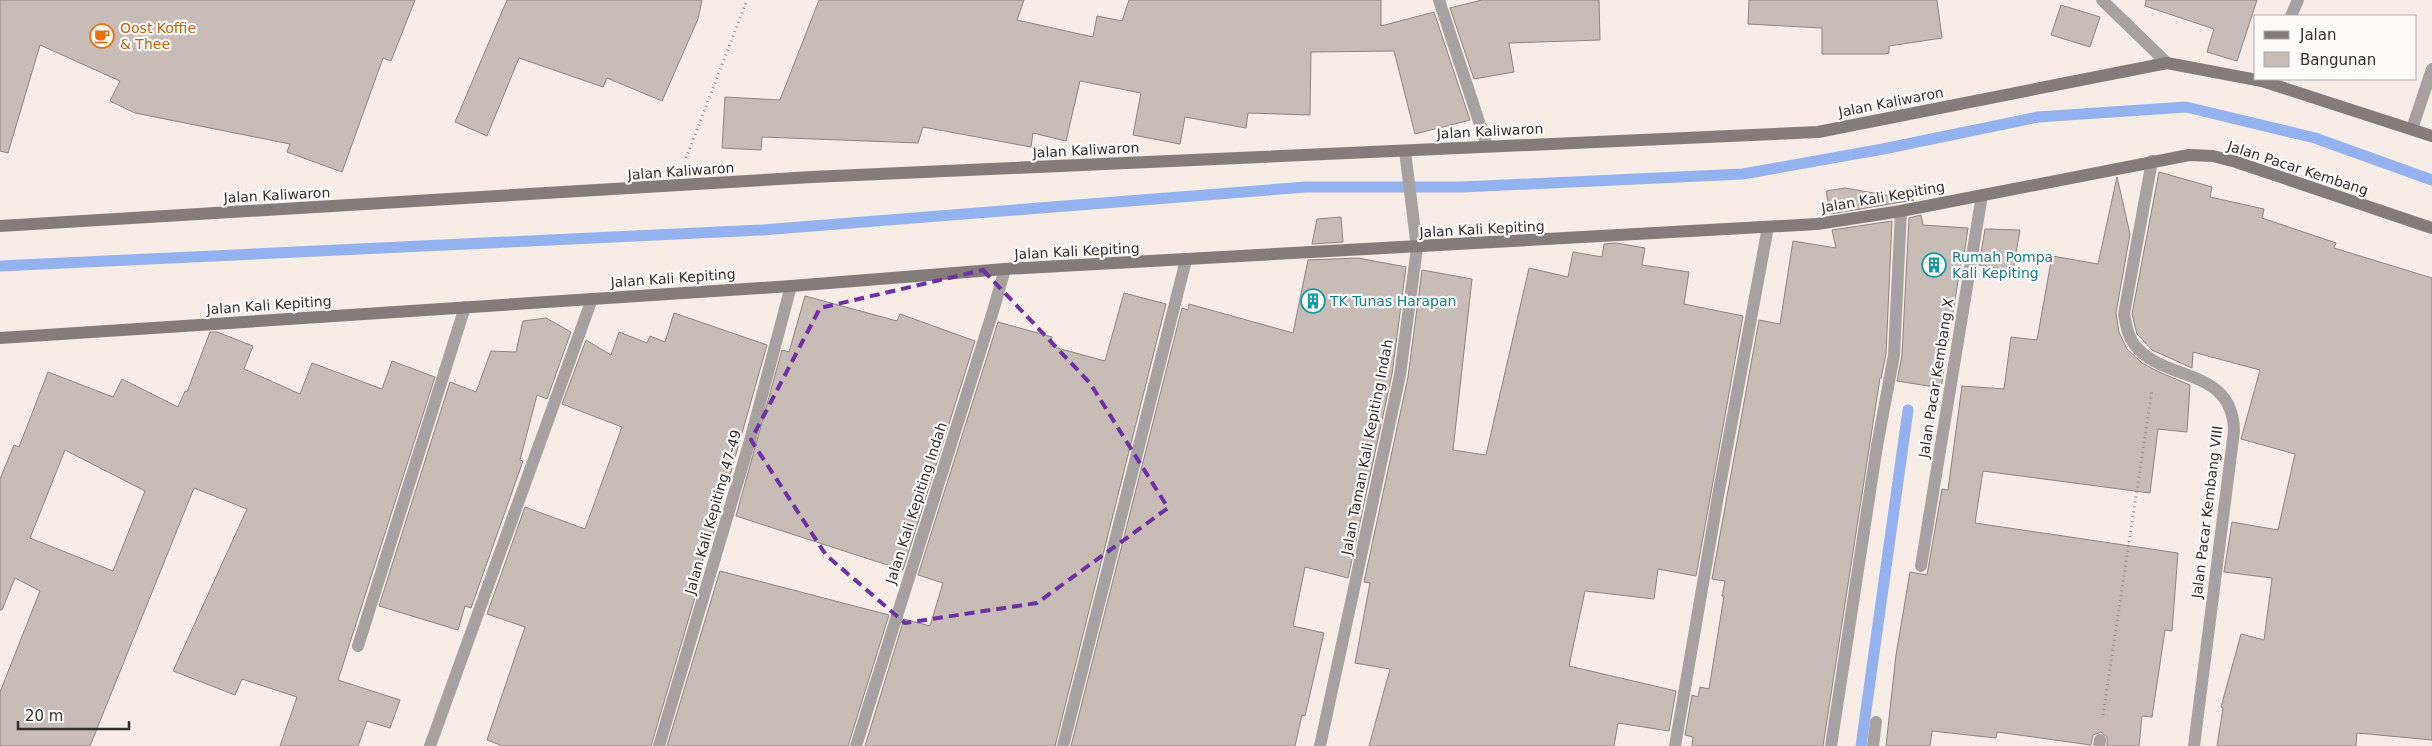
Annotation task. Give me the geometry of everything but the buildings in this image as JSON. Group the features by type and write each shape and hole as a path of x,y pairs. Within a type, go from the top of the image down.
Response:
{"main road":[{"name":"Jalan Kaliwaron","path":"0,226 812,177 1818,132 2167,62"},
{"path":"2167,62 2254,78"},
{"path":"2263,80 2432,136"},
{"name":"Jalan Pacar Kembang","path":"2152,161 2189,155 2213,156 2432,228"},
{"name":"Jalan Kali Kepiting","path":"0,338 791,286 1005,269 1186,260 1416,243 1817,224 1901,211 2152,161"}],"street":[{"path":"1439,0 1487,146"},
{"path":"2102,0 2167,62"},
{"path":"2291,15 2298,0"},
{"path":"2412,129 2432,69"},
{"name":"Jalan Taman Kali Kepiting Indah","path":"1320,746 1400,375 1416,243 1408,170 1404,151"},
{"name":"Jalan Pacar Kembang VIII","path":"2152,161 2124,314 2132,342 2144,355 2220,391 2233,415 2234,431 2194,746"},
{"name":"Jalan Pacar Kembang X","path":"1921,566 1982,194"},
{"path":"1831,746 1877,446 1894,355 1901,211"},
{"path":"1675,746 1718,496 1768,227"},
{"path":"1063,746 1186,260"},
{"name":"Jalan Kali Kepiting Indah","path":"856,746 994,311 1005,269"},
{"name":"Jalan Kali Kepiting 47-49","path":"658,746 751,437 791,286"},
{"path":"430,746 592,299"},
{"path":"358,646 465,307"},
{"path":"1873,746 1876,722"}],"path":[{"path":"691,145 747,0"},
{"path":"2099,743 2157,360"}],"highlighted area":[{"path":"983,270 1090,383 1168,508 1037,603 905,623 826,555 751,440 820,308"}],"waterway":[{"path":"0,266 761,230 1306,187 1462,187 1743,174 1883,149 2038,117 2186,107 2315,138 2432,180"},
{"path":"1861,746 1908,410"}],"place":[{"name":"Oost Koffie & Thee","path":"102,36"},
{"name":"Rumah Pompa Kali Kepiting","path":"1934,265"},
{"name":"TK Tunas Harapan","path":"1313,301"}]}
